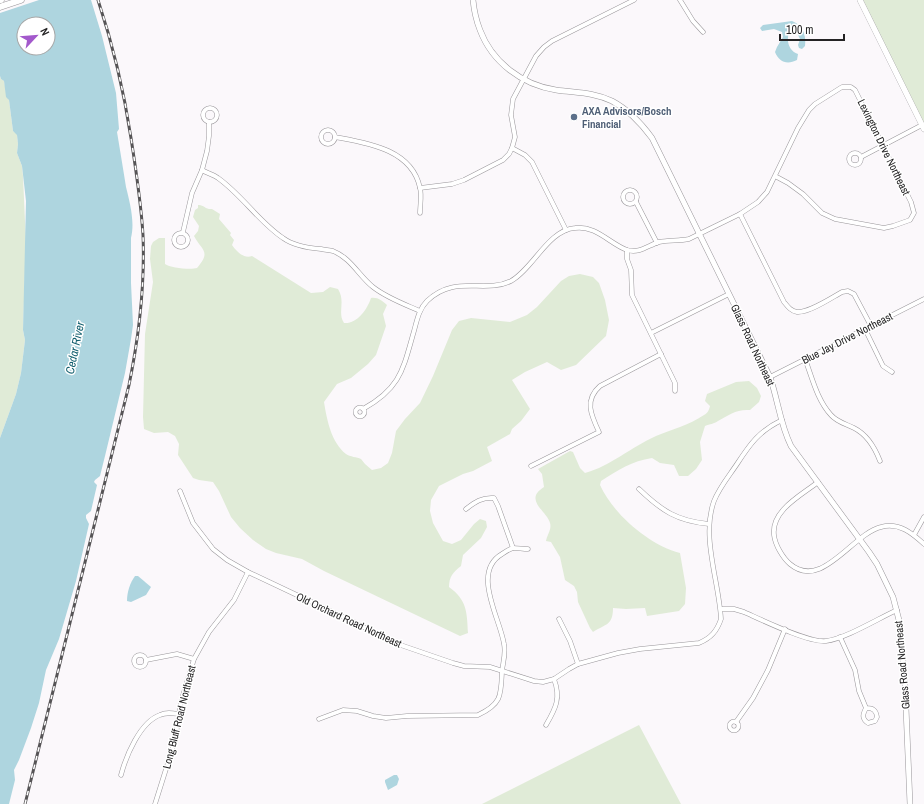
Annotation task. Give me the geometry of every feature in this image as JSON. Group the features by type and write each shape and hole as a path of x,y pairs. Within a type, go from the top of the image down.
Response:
{"main road":[{"path":"0,7 21,0"},
{"path":"860,0 923,127"}],"street":[{"name":"Glass Road Northeast","path":"472,0 480,30 487,43 504,65 523,80 546,88 579,91 602,97 623,108 636,118 652,138 770,377 791,446 860,539 876,564 888,587 897,610 904,662 910,804"},
{"path":"420,188 452,184 464,180 503,160 509,154 515,137 511,115 513,99 536,56 552,41 634,0"},
{"path":"680,0 693,21 704,32"},
{"name":"Lexington Drive Northeast","path":"627,250 639,250 668,240 685,240 748,210 767,192 798,128 809,110 815,104 842,87 851,87 855,90 911,202 914,214 910,220 884,228 835,220 822,213 803,194 788,183 775,176"},
{"path":"183,232 192,193 202,170 209,136 209,122"},
{"path":"861,157 883,145 923,127"},
{"path":"335,138 373,144 390,151 404,161 414,174 420,188 420,212"},
{"path":"512,148 525,155 532,162 566,230"},
{"path":"202,170 217,177 273,231 285,240 303,246 332,251 346,258 374,288 383,294 420,311"},
{"path":"636,202 657,243"},
{"path":"740,214 784,302 790,309 796,312 805,311 842,292 848,291 854,294 870,326"},
{"path":"363,409 383,396 399,377 404,367 420,311 427,301 446,289 458,286 499,285 510,281 520,274 553,239 566,230 575,228 584,228 594,231 627,250 627,259 631,270 632,295 675,383 675,391"},
{"path":"651,333 729,294"},
{"name":"Blue Jay Drive Northeast","path":"770,377 924,299"},
{"path":"865,329 884,366 892,372"},
{"path":"531,466 599,432 591,415 591,396 594,392 600,386 661,354"},
{"path":"805,359 824,406 831,415 840,422 856,429 867,437 876,449 880,461"},
{"name":"Old Orchard Road Northeast","path":"180,491 193,523 202,537 213,549 227,560 248,572 331,610 389,641 464,666 490,666 534,681 543,682 554,679 578,664 618,653 640,649 699,643 706,640 718,627 721,619 721,609 709,535 709,524 715,500 749,445 758,435 770,426 782,420"},
{"path":"818,482 786,507 778,516 774,528 776,543 787,561 799,570 812,571 823,568 860,539 881,527 898,526 914,535 924,544"},
{"path":"639,489 652,501 678,518 692,523 709,524"},
{"path":"466,509 475,502 486,497 494,498 513,548"},
{"path":"914,535 924,517"},
{"path":"320,719 343,710 357,711 386,718 407,716 478,715 488,711 495,704 501,694 502,670 505,655 504,643 487,583 488,571 492,562 498,556 513,548 528,549"},
{"name":"Long Bluff Road Northeast","path":"155,804 172,750 181,702 194,658 209,632 234,600 248,572"},
{"path":"721,609 734,609 744,612 812,640 826,641 840,638 897,610"},
{"path":"560,619 578,664"},
{"path":"736,722 768,670 785,629"},
{"path":"840,638 855,670 859,691 866,708"},
{"path":"146,660 177,654 194,658"},
{"path":"546,725 556,706 558,697 554,679"},
{"path":"121,775 125,760 135,741 147,724 161,714 179,714"}],"green space":[{"path":"860,0 924,0 924,129"},
{"path":"0,76 4,81 9,100 13,131 17,134 17,153 22,166 26,244 23,330 25,340 21,373 16,394 0,438"},
{"path":"198,205 212,209 220,214 219,219 231,233 230,235 234,240 232,245 246,257 252,256 311,293 323,292 330,287 338,289 341,298 341,315 344,323 349,323 357,319 367,307 371,298 378,299 387,305 383,314 386,326 376,355 368,364 351,378 337,384 324,402 330,430 341,449 349,456 361,459 372,470 381,468 388,463 392,453 396,431 420,403 452,330 459,321 471,318 510,322 527,315 537,307 561,281 569,276 580,274 593,277 599,283 605,300 609,320 606,336 576,365 561,370 547,362 512,380 530,409 521,421 512,429 510,434 487,447 492,461 439,486 431,500 430,511 433,523 443,541 452,544 461,540 480,519 486,521 487,527 481,538 463,555 461,566 452,575 449,583 449,587 463,602 465,607 468,633 460,636 302,559 266,549 253,540 231,517 219,491 213,482 193,478 178,455 179,444 175,436 168,432 154,433 144,429 145,334 153,282 150,259 151,246 153,242 159,238 165,238 165,264 171,267 190,269 197,268 204,258 204,251 194,236 198,231 199,226 193,217"},
{"path":"749,381 757,388 761,396 759,402 750,410 737,411 715,423 705,426 700,442 702,460 696,469 688,476 679,476 674,465 660,463 652,458 632,464 601,481 600,485 606,496 633,527 656,543 680,553 686,588 685,604 679,611 647,616 645,608 613,608 613,614 610,621 593,632 578,602 577,592 574,586 565,580 560,557 551,542 546,541 550,530 550,523 536,501 538,492 544,487 542,474 538,469 570,451 573,452 580,468 585,473 604,466 647,440 698,419 708,411 710,406 705,401 707,394 736,382"},
{"path":"639,725 681,804 482,804"}],"water":[{"name":"Cedar River","path":"0,0 91,0 102,36 116,93 119,129 117,132 126,187 132,212 131,283 133,325 125,373 100,476 94,482 97,485 91,511 86,515 89,524 76,581 59,639 46,670 39,703 31,728 14,770 15,780 9,804 0,804 0,438 16,394 21,373 25,340 23,330 26,201 22,166 17,153 17,135 13,131 9,100 6,97 4,81 1,79"},
{"path":"792,21 802,28 805,38 805,46 802,49 799,48 798,45 800,39 797,33 794,31 789,33 789,45 792,51 798,54 797,60 793,62 784,62 775,52 783,37 782,32 774,29 762,31 760,28 763,25"},
{"path":"135,576 138,576 151,587 146,595 131,602 127,601 128,594 130,585"},
{"path":"397,775 399,779 397,785 388,790 385,780"}],"pier":[{"path":"0,0 39,0 0,13"}],"railway":[{"path":"25,804 129,385 136,348 142,292 143,235 138,186 121,86 113,51 98,0"}],"place":[{"name":"AXA Advisors/Bosch Financial","path":"574,117"}]}
